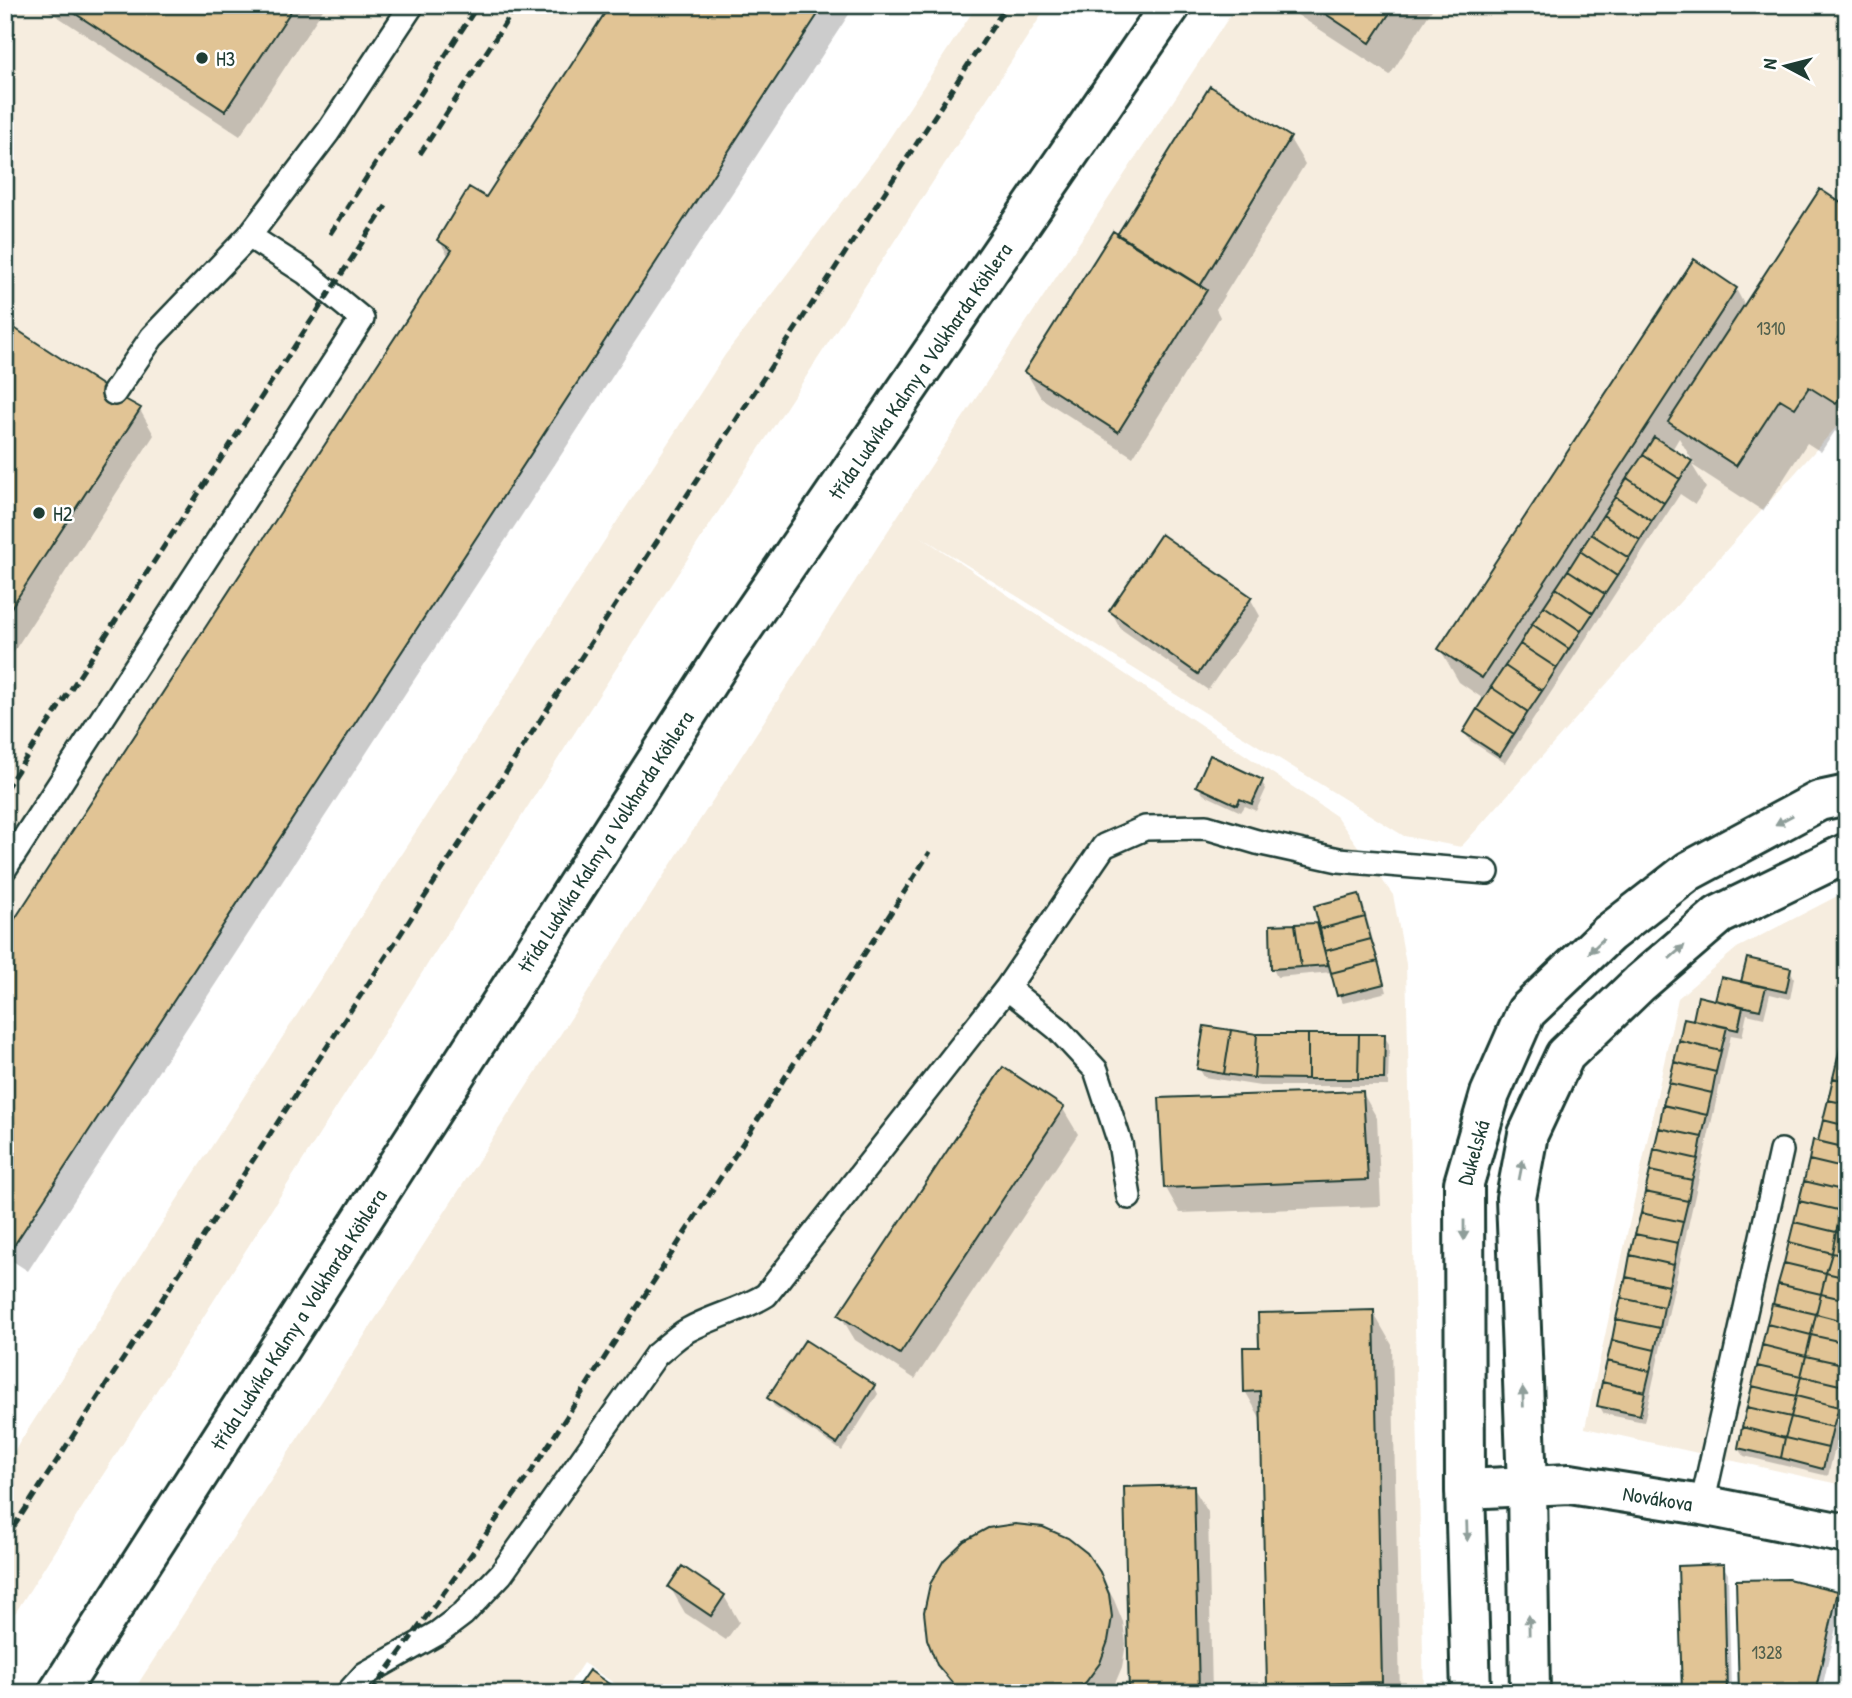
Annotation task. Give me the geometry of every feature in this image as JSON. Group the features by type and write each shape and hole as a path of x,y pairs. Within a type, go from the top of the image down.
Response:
{"street":[{"name":"třída Ludvíka Kalmy a Volkharda Köhlera","path":"58,1693 728,650 1171,5"},
{"name":"Dukelská","path":"1471,1693 1465,1489 1464,1183 1490,1094 1526,1012 1608,934 1689,871 1819,801 1847,795"},
{"path":"1530,1693 1527,1485 1516,1198 1528,1134 1565,1055 1640,983 1719,915 1847,853"},
{"name":"Novákova","path":"1465,1489 1570,1484 1702,1505 1847,1534"}],"lane":[{"path":"114,393 152,337 249,236 328,132 412,5"},
{"path":"5,868 362,319 305,272 249,236"},
{"path":"348,1693 365,1674 438,1633 463,1614 501,1574 656,1354 687,1330 730,1311 749,1306 766,1295 1007,988 1104,846 1146,828 1206,827 1257,842 1339,859 1487,872"},
{"path":"1007,988 1057,1028 1096,1070 1120,1143 1129,1197"},
{"path":"1702,1505 1781,1151"}],"shaded area":[{"path":"5,5 824,5 5,1259"},
{"path":"977,5 1048,5 584,718 5,1629 5,1465 725,355 879,154"},
{"path":"1237,5 1847,5 1847,415 1461,847 1404,836 920,536 1336,816 1393,895 1406,964 1424,1693 629,1693 583,1663 563,1693 132,1693 895,520"},
{"path":"1847,891 1847,1486 1585,1428 1678,998 1737,948"}],"building":[{"name":"H3","path":"62,5 295,5 225,111"},
{"path":"610,5 824,5 13,1247 5,1242 5,934 452,250 437,240 469,187 486,197"},
{"path":"1312,5 1395,5 1370,43"},
{"path":"1210,86 1291,137 1200,286 1117,235"},
{"path":"1820,189 1847,207 1847,324 1838,338 1847,343 1847,388 1836,404 1809,387 1795,408 1780,399 1736,466 1668,422"},
{"path":"1113,231 1207,290 1118,432 1024,372"},
{"path":"1694,259 1737,288 1482,678 1438,649"},
{"name":"H2","path":"5,322 141,408 5,617"},
{"path":"1654,437 1692,461 1680,479 1643,455"},
{"path":"1643,455 1680,479 1664,503 1627,478"},
{"path":"1627,478 1664,503 1652,521 1615,497"},
{"path":"1615,497 1652,521 1640,540 1603,515"},
{"path":"1603,515 1640,540 1629,558 1591,534"},
{"path":"1161,534 1252,597 1198,674 1109,611"},
{"path":"1591,534 1629,558 1617,576 1580,551"},
{"path":"1580,551 1617,576 1605,594 1568,570"},
{"path":"1568,570 1605,594 1593,613 1556,588"},
{"path":"1556,588 1593,613 1581,631 1544,606"},
{"path":"1544,606 1581,631 1569,649 1532,624"},
{"path":"1532,624 1569,649 1557,668 1520,644"},
{"path":"1520,644 1557,668 1542,691 1505,666"},
{"path":"1505,666 1542,691 1528,712 1491,687"},
{"path":"1491,687 1528,712 1514,734 1477,709"},
{"path":"1477,709 1514,734 1500,756 1463,732"},
{"path":"1210,755 1263,780 1252,804 1240,799 1237,805 1196,786"},
{"path":"1359,894 1365,917 1320,929 1314,906"},
{"path":"1365,917 1371,939 1325,951 1320,929"},
{"path":"1317,923 1328,965 1301,967 1295,924"},
{"path":"1295,924 1301,967 1271,969 1270,925"},
{"path":"1371,939 1378,961 1331,973 1325,951"},
{"path":"1747,958 1791,968 1786,992 1741,982"},
{"path":"1378,961 1384,984 1337,996 1331,973"},
{"path":"1721,977 1766,987 1760,1010 1715,1000"},
{"path":"1698,996 1743,1007 1738,1030 1693,1020"},
{"path":"1684,1018 1727,1027 1721,1051 1679,1041"},
{"path":"1204,1026 1231,1030 1224,1074 1197,1069"},
{"path":"1231,1030 1257,1034 1254,1078 1224,1074"},
{"path":"1257,1034 1308,1034 1308,1079 1254,1078"},
{"path":"1308,1034 1359,1034 1358,1079 1308,1079"},
{"path":"1359,1034 1385,1034 1384,1079 1358,1079"},
{"path":"1843,1036 1847,1037 1847,1059 1838,1057"},
{"path":"1679,1041 1721,1051 1716,1072 1674,1062"},
{"path":"1838,1057 1847,1059 1847,1081 1833,1078"},
{"path":"1674,1062 1716,1072 1712,1093 1669,1083"},
{"path":"1003,1067 1064,1107 900,1354 838,1315"},
{"path":"1833,1078 1847,1081 1847,1104 1828,1100"},
{"path":"1669,1083 1712,1093 1707,1115 1663,1105"},
{"path":"1363,1091 1368,1180 1164,1188 1159,1098"},
{"path":"1828,1100 1847,1104 1847,1126 1823,1120"},
{"path":"1663,1105 1707,1115 1702,1137 1659,1128"},
{"path":"1823,1120 1847,1126 1847,1148 1818,1141"},
{"path":"1659,1128 1702,1137 1698,1159 1654,1149"},
{"path":"1813,1140 1847,1148 1847,1169 1809,1160"},
{"path":"1654,1149 1698,1159 1692,1180 1650,1171"},
{"path":"1809,1160 1847,1169 1846,1191 1804,1181"},
{"path":"1650,1171 1692,1180 1688,1201 1645,1192"},
{"path":"1804,1181 1846,1191 1842,1211 1799,1201"},
{"path":"1645,1192 1688,1201 1683,1222 1641,1213"},
{"path":"1799,1201 1842,1211 1836,1232 1794,1222"},
{"path":"1842,1211 1847,1212 1847,1234 1836,1232"},
{"path":"1641,1213 1683,1222 1678,1243 1635,1234"},
{"path":"1794,1222 1836,1232 1832,1253 1789,1242"},
{"path":"1836,1232 1847,1234 1847,1256 1832,1253"},
{"path":"1635,1234 1678,1243 1674,1265 1630,1255"},
{"path":"1789,1242 1832,1253 1826,1273 1784,1263"},
{"path":"1832,1253 1847,1256 1847,1278 1826,1273"},
{"path":"1630,1255 1674,1265 1669,1286 1626,1277"},
{"path":"1784,1263 1826,1273 1821,1294 1778,1284"},
{"path":"1826,1273 1847,1278 1847,1300 1821,1294"},
{"path":"1626,1277 1669,1286 1664,1307 1621,1298"},
{"path":"1778,1284 1821,1294 1816,1314 1773,1304"},
{"path":"1821,1294 1847,1300 1847,1322 1816,1314"},
{"path":"1621,1298 1664,1307 1660,1328 1616,1319"},
{"path":"1772,1304 1816,1314 1811,1335 1767,1324"},
{"path":"1374,1310 1382,1682 1267,1685 1260,1391 1244,1392 1243,1347 1259,1347 1258,1313"},
{"path":"1816,1314 1847,1322 1847,1343 1811,1335"},
{"path":"1616,1319 1660,1328 1655,1350 1612,1340"},
{"path":"1767,1324 1811,1335 1806,1356 1762,1345"},
{"path":"1811,1335 1847,1343 1847,1365 1806,1356"},
{"path":"805,1340 875,1385 837,1444 767,1398"},
{"path":"1612,1340 1655,1350 1650,1371 1607,1361"},
{"path":"1762,1345 1806,1356 1801,1376 1757,1366"},
{"path":"1806,1356 1847,1365 1844,1386 1801,1376"},
{"path":"1607,1361 1650,1371 1645,1392 1602,1382"},
{"path":"1757,1366 1801,1376 1796,1396 1752,1386"},
{"path":"1801,1376 1844,1386 1839,1407 1796,1396"},
{"path":"1602,1382 1645,1392 1640,1415 1597,1406"},
{"path":"1752,1386 1796,1396 1791,1417 1747,1407"},
{"path":"1796,1396 1839,1407 1833,1427 1791,1417"},
{"path":"1747,1407 1791,1417 1785,1438 1742,1427"},
{"path":"1791,1417 1833,1427 1828,1448 1785,1438"},
{"path":"1742,1427 1785,1438 1781,1458 1738,1448"},
{"path":"1785,1438 1828,1448 1823,1469 1781,1458"},
{"path":"1194,1485 1199,1693 1129,1693 1124,1487"},
{"path":"1015,1524 1043,1527 1068,1538 1087,1553 1100,1572 1109,1594 1112,1617 1108,1641 1100,1663 1086,1682 1073,1693 964,1693 937,1665 927,1639 924,1612 930,1584 944,1560 964,1541 988,1528"},
{"path":"1724,1564 1727,1693 1682,1693 1678,1566"},
{"path":"682,1566 725,1595 711,1616 668,1587"},
{"path":"1788,1579 1838,1591 1815,1693 1739,1693 1736,1580"},
{"path":"589,1670 622,1693 573,1693"}],"railway":[{"path":"330,234 478,5"},
{"path":"420,154 517,5"},
{"path":"5,1540 1007,5"},
{"path":"5,790 386,206"},
{"path":"371,1693 531,1472 930,852"}],"place":[{"name":"H3","path":"202,58"},
{"name":"H2","path":"39,513"}]}
